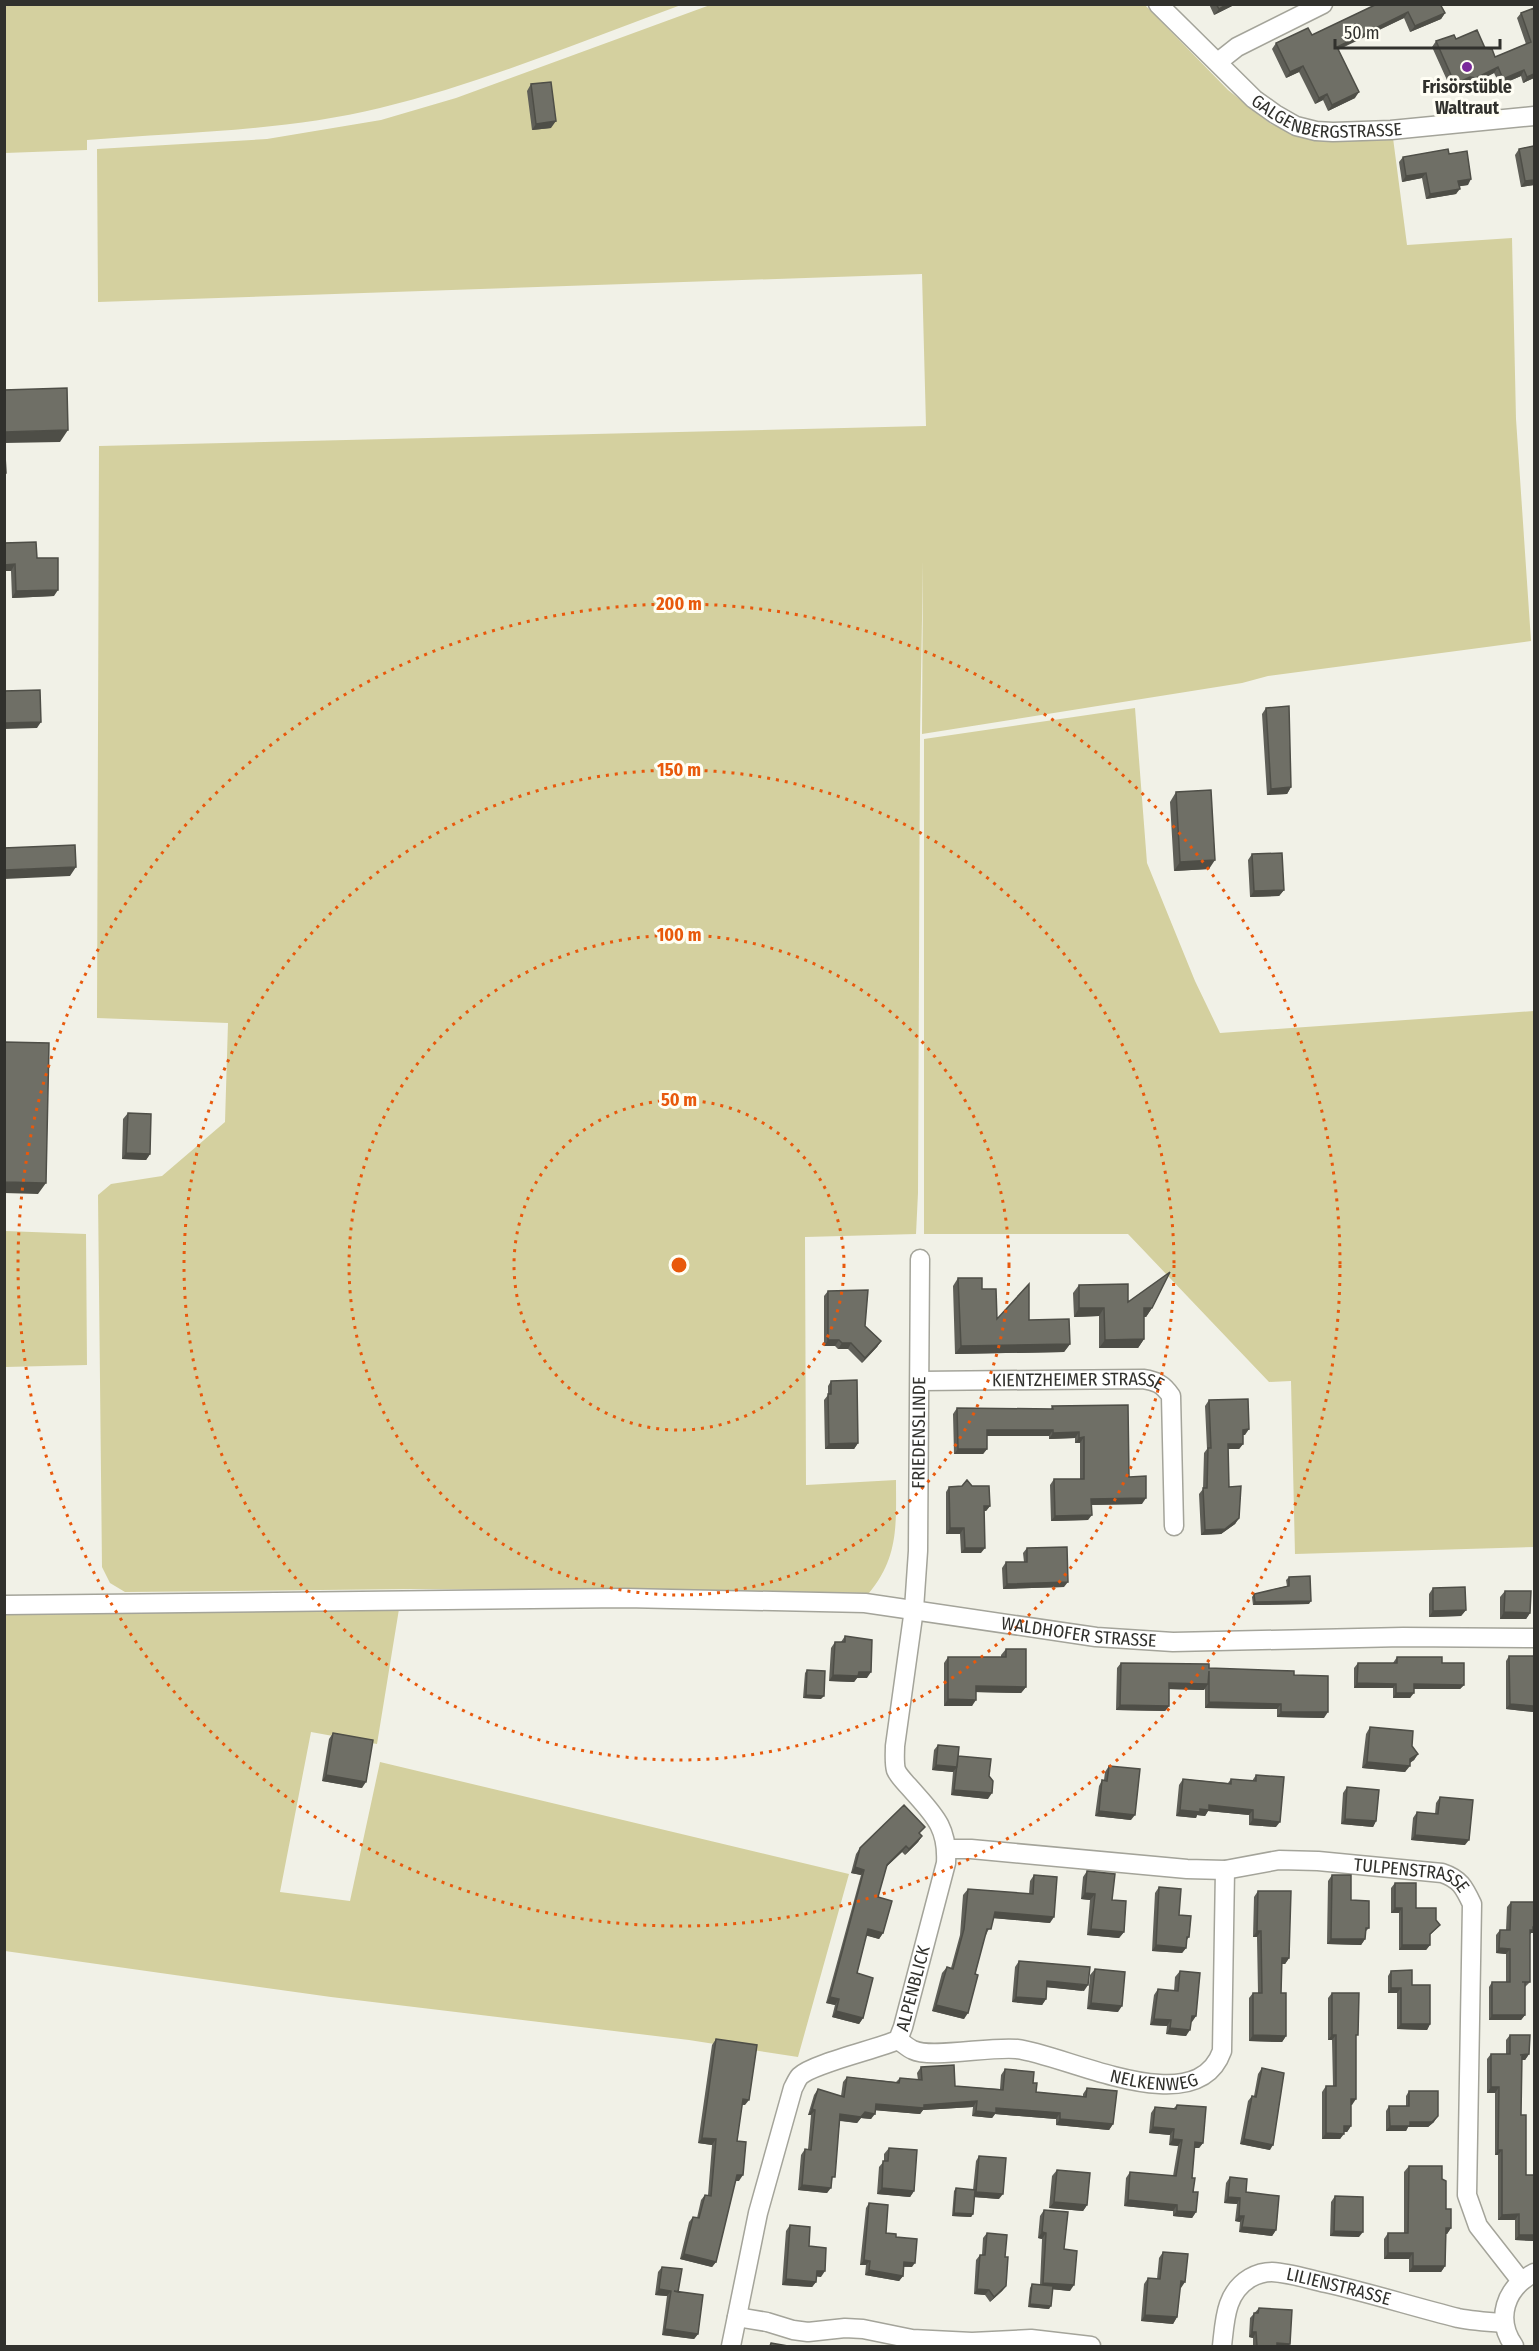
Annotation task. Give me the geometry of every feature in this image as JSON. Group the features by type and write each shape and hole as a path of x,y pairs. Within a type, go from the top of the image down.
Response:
{"street":[{"name":"GALGENBERGSTRASSE","path":"1158,4 1254,99 1296,126 1316,131 1391,130 1534,116"},
{"path":"1218,62 1238,47 1323,4"},
{"name":"FRIEDENSLINDE","path":"914,1609 918,1551 920,1258"},
{"name":"KIENTZHEIMER STRASSE","path":"920,1381 1143,1379 1155,1381 1165,1387 1171,1396 1174,1526"},
{"name":"WALDHOFER STRASSE","path":"4,1605 625,1598 865,1603 1096,1637 1173,1642 1403,1637 1534,1638"},
{"name":"ALPENBLICK","path":"731,2346 758,2213 793,2088 800,2076 814,2068 898,2040 946,1863 947,1849 944,1830 938,1819 896,1770 895,1746 914,1609"},
{"name":"TULPENSTRASSE","path":"947,1849 971,1849 1187,1869 1225,1870 1279,1860 1318,1861 1442,1873 1463,1884 1472,1904 1467,2195 1478,2226 1528,2277"},
{"name":"NELKENWEG","path":"898,2040 913,2050 925,2053 995,2048 1015,2049 1056,2057 1129,2082 1171,2085 1191,2080 1210,2070 1219,2060 1222,2051 1225,1870"},
{"name":"LILIENSTRASSE","path":"1222,2346 1226,2310 1231,2298 1239,2286 1249,2278 1269,2272 1330,2284 1462,2319 1504,2323"},
{"path":"1514,2346 1507,2335 1504,2311 1507,2299 1528,2277"},
{"path":"737,2317 808,2332 845,2328 863,2329 912,2339 972,2342 1031,2339 1091,2346"}],"shaded area":[{"path":"4,5 681,5 494,74 418,98 345,116 272,126 87,140 87,150 5,153"},
{"path":"710,5 1145,5 1228,90 1271,124 1293,133 1331,141 1393,138 1407,245 1512,238 1516,419 1531,641 1268,676 1242,683 922,734 923,561 916,1234 805,1237 806,1485 896,1480 895,1526 891,1553 879,1580 869,1593 411,1589 125,1592 110,1583 102,1567 98,1195 111,1184 162,1176 225,1122 228,1023 97,1018 99,446 926,426 922,274 98,302 97,149 267,139 381,120 456,98"},
{"path":"1135,708 1147,863 1195,981 1220,1033 1534,1011 1534,1547 1295,1554 1291,1381 1269,1382 1128,1234 924,1234 924,739"},
{"path":"5,1231 86,1234 87,1365 5,1367"},
{"path":"399,1609 377,1744 311,1732 280,1892 350,1901 380,1762 849,1874 798,2057 689,2040 331,1997 5,1951 5,1614"}],"building":[{"path":"1216,4 1228,4 1219,9"},
{"path":"1377,4 1440,4 1445,13 1415,26 1408,12 1337,47 1359,92 1332,105 1327,94 1319,98 1303,66 1290,72 1276,43 1308,28 1312,35"},
{"path":"1534,8 1534,74 1527,77 1524,70 1503,79 1498,67 1476,78 1470,77 1455,84 1436,41 1454,35 1456,39 1477,30 1485,48 1492,49 1495,57 1531,42 1521,13"},
{"path":"551,82 556,121 536,124 531,84"},
{"path":"1534,146 1534,180 1525,181 1519,149"},
{"path":"1448,149 1449,154 1467,151 1471,179 1458,181 1460,189 1430,194 1426,173 1406,176 1403,157"},
{"path":"67,388 68,430 4,432 4,390"},
{"path":"4,438 6,473 4,473"},
{"path":"36,542 37,558 58,558 58,590 16,591 15,564 4,565 4,543"},
{"path":"40,690 41,722 4,723 4,691"},
{"path":"1289,706 1291,787 1271,789 1266,708"},
{"path":"1211,790 1215,860 1180,862 1176,792"},
{"path":"75,845 76,867 4,870 4,848"},
{"path":"1282,853 1284,890 1254,891 1252,854"},
{"path":"4,1042 49,1043 46,1183 4,1182"},
{"path":"128,1113 151,1114 150,1154 126,1153"},
{"path":"1170,1272 1152,1308 1144,1308 1144,1339 1105,1340 1104,1308 1079,1308 1079,1285 1128,1284 1128,1302"},
{"path":"958,1278 982,1278 982,1289 996,1289 997,1319 1029,1284 1029,1320 1069,1319 1070,1344 961,1346"},
{"path":"868,1290 865,1326 881,1341 865,1358 851,1343 828,1340 828,1291"},
{"path":"857,1380 858,1443 829,1444 828,1394 831,1394 831,1381"},
{"path":"1248,1399 1249,1429 1243,1430 1243,1444 1228,1444 1229,1487 1241,1486 1239,1518 1225,1529 1205,1530 1203,1488 1207,1488 1208,1448 1211,1448 1209,1400"},
{"path":"1128,1405 1129,1477 1146,1476 1146,1498 1091,1499 1092,1515 1055,1516 1054,1479 1084,1479 1084,1437 1079,1438 1079,1432 987,1430 987,1449 958,1449 957,1408 1053,1409 1052,1406"},
{"path":"967,1480 972,1486 989,1486 990,1506 984,1506 985,1548 965,1548 964,1528 950,1528 949,1487 962,1486"},
{"path":"1067,1547 1068,1582 1007,1584 1006,1562 1027,1562 1027,1548"},
{"path":"1310,1576 1311,1601 1255,1602 1254,1594 1289,1586 1289,1577"},
{"path":"1465,1587 1466,1610 1433,1611 1433,1588"},
{"path":"1505,1591 1531,1591 1530,1613 1504,1612"},
{"path":"845,1636 872,1640 871,1672 859,1672 858,1676 833,1675 835,1642 845,1642"},
{"path":"1006,1649 1026,1649 1026,1687 976,1686 976,1700 948,1699 948,1657 1006,1657"},
{"path":"1509,1656 1534,1656 1534,1706 1510,1704"},
{"path":"1397,1657 1442,1657 1442,1663 1464,1663 1464,1685 1414,1684 1414,1693 1396,1693 1396,1684 1357,1683 1358,1663 1397,1663"},
{"path":"1121,1663 1209,1664 1209,1668 1294,1671 1294,1675 1328,1676 1328,1712 1281,1712 1281,1704 1209,1702 1209,1671 1208,1684 1169,1683 1169,1706 1120,1705"},
{"path":"807,1670 825,1671 824,1696 806,1695"},
{"path":"1370,1727 1413,1731 1412,1746 1418,1754 1410,1759 1410,1766 1367,1762"},
{"path":"333,1733 373,1740 366,1782 326,1775"},
{"path":"938,1745 959,1747 957,1767 936,1765"},
{"path":"958,1756 991,1759 989,1776 993,1781 992,1793 954,1790"},
{"path":"1109,1766 1140,1769 1135,1815 1099,1811 1102,1780 1107,1781"},
{"path":"1256,1775 1284,1777 1280,1822 1253,1819 1253,1810 1209,1805 1209,1810 1200,1809 1200,1812 1180,1810 1183,1779 1231,1784 1231,1779 1256,1781"},
{"path":"1347,1787 1379,1790 1376,1821 1345,1819"},
{"path":"1440,1797 1473,1800 1469,1840 1415,1835 1417,1812 1438,1814"},
{"path":"904,1805 925,1827 919,1833 922,1836 909,1849 906,1846 887,1865 878,1897 892,1901 883,1933 868,1929 857,1973 873,1978 863,2018 836,2011 839,1999 830,1997 864,1870 855,1867 860,1848"},
{"path":"1087,1871 1115,1874 1112,1900 1126,1901 1124,1932 1091,1929 1095,1894 1085,1893"},
{"path":"1034,1875 1057,1877 1054,1917 995,1912 991,1929 987,1929 968,2013 936,2005 947,1967 953,1969 964,1929 968,1889 1033,1894"},
{"path":"1332,1875 1351,1875 1351,1900 1369,1901 1369,1928 1366,1928 1365,1939 1331,1939"},
{"path":"1395,1883 1416,1883 1416,1908 1436,1908 1436,1920 1440,1925 1430,1934 1430,1945 1402,1945 1402,1908 1395,1908"},
{"path":"1159,1887 1181,1889 1179,1915 1191,1916 1186,1948 1156,1945"},
{"path":"1258,1891 1291,1891 1289,1958 1282,1958 1281,1993 1286,1993 1286,2036 1253,2035 1253,1993 1262,1993 1261,1931 1257,1931"},
{"path":"1511,1902 1534,1902 1534,1927 1530,1930 1530,1982 1525,1982 1525,2015 1492,2015 1492,1982 1510,1982 1510,1949 1499,1948 1500,1930 1510,1930"},
{"path":"1019,1961 1090,1967 1088,1985 1047,1981 1046,1999 1016,1997"},
{"path":"1095,1969 1125,1972 1122,2006 1091,2003"},
{"path":"1412,1970 1412,1985 1430,1985 1430,2024 1401,2024 1401,1988 1391,1988 1391,1971"},
{"path":"1180,1971 1200,1973 1196,2016 1192,2016 1190,2030 1170,2028 1171,2020 1154,2019 1158,1989 1178,1991"},
{"path":"1332,1993 1359,1993 1358,2035 1356,2035 1356,2099 1351,2099 1351,2126 1344,2126 1344,2134 1326,2133 1326,2086 1336,2086 1336,2035 1332,2035"},
{"path":"1510,2035 1530,2035 1529,2054 1520,2055 1522,2055 1521,2115 1526,2115 1526,2175 1534,2175 1534,2235 1519,2235 1519,2214 1502,2215 1502,2150 1498,2150 1499,2087 1491,2087 1491,2054 1510,2054"},
{"path":"716,2039 757,2045 749,2100 743,2099 737,2141 746,2142 743,2175 737,2175 716,2262 684,2254 693,2217 699,2218 705,2195 711,2196 716,2139 702,2138"},
{"path":"954,2065 955,2086 1003,2090 1005,2069 1034,2072 1033,2083 1037,2083 1036,2092 1086,2097 1087,2088 1117,2091 1113,2124 1060,2119 1060,2113 996,2108 996,2113 976,2111 977,2101 924,2105 924,2108 876,2104 875,2114 865,2112 861,2117 840,2114 835,2177 832,2177 831,2188 802,2185 805,2149 811,2150 815,2110 812,2109 818,2089 844,2097 847,2077 899,2083 900,2078 922,2080 921,2067"},
{"path":"1262,2068 1284,2073 1273,2145 1244,2139 1252,2096 1256,2097"},
{"path":"1409,2091 1438,2091 1438,2116 1432,2122 1410,2122 1410,2126 1390,2126 1389,2106 1409,2106"},
{"path":"1177,2105 1206,2107 1203,2143 1195,2142 1192,2178 1195,2178 1193,2192 1198,2192 1196,2212 1177,2211 1177,2205 1128,2200 1130,2172 1176,2176 1182,2140 1173,2139 1174,2129 1153,2127 1155,2107 1176,2109"},
{"path":"889,2148 917,2150 914,2191 882,2188 883,2161 888,2161"},
{"path":"979,2156 1006,2158 1003,2194 976,2192"},
{"path":"1409,2166 1442,2166 1442,2179 1446,2181 1446,2209 1451,2209 1451,2228 1446,2228 1445,2266 1413,2266 1413,2253 1388,2253 1388,2233 1408,2233"},
{"path":"1057,2170 1090,2173 1087,2205 1054,2202"},
{"path":"1230,2177 1247,2179 1246,2192 1279,2196 1276,2230 1242,2227 1244,2216 1239,2216 1240,2198 1228,2197"},
{"path":"956,2188 975,2190 973,2214 954,2213"},
{"path":"1335,2196 1363,2197 1363,2232 1334,2231"},
{"path":"869,2203 888,2205 886,2233 896,2234 896,2237 917,2239 915,2263 904,2262 903,2276 869,2270 870,2261 864,2260"},
{"path":"1044,2210 1068,2212 1064,2249 1077,2251 1074,2285 1043,2283 1046,2233 1042,2232"},
{"path":"790,2225 810,2227 809,2246 826,2248 825,2271 817,2271 816,2282 786,2279"},
{"path":"987,2233 1007,2235 1006,2286 994,2297 989,2290 977,2289 980,2255 985,2255"},
{"path":"1163,2252 1188,2254 1185,2282 1181,2281 1177,2317 1145,2315 1148,2278 1160,2279"},
{"path":"662,2267 682,2269 678,2292 703,2295 698,2334 665,2329 671,2291 659,2289"},
{"path":"1032,2284 1053,2286 1051,2306 1030,2304"},
{"path":"1259,2308 1292,2310 1290,2344 1257,2346 1256,2332 1252,2332 1254,2313 1258,2313"},
{"path":"771,2343 788,2346 770,2346"}],"place":[{"name":"Frisörstüble Waltraut","path":"1467,67"}]}
